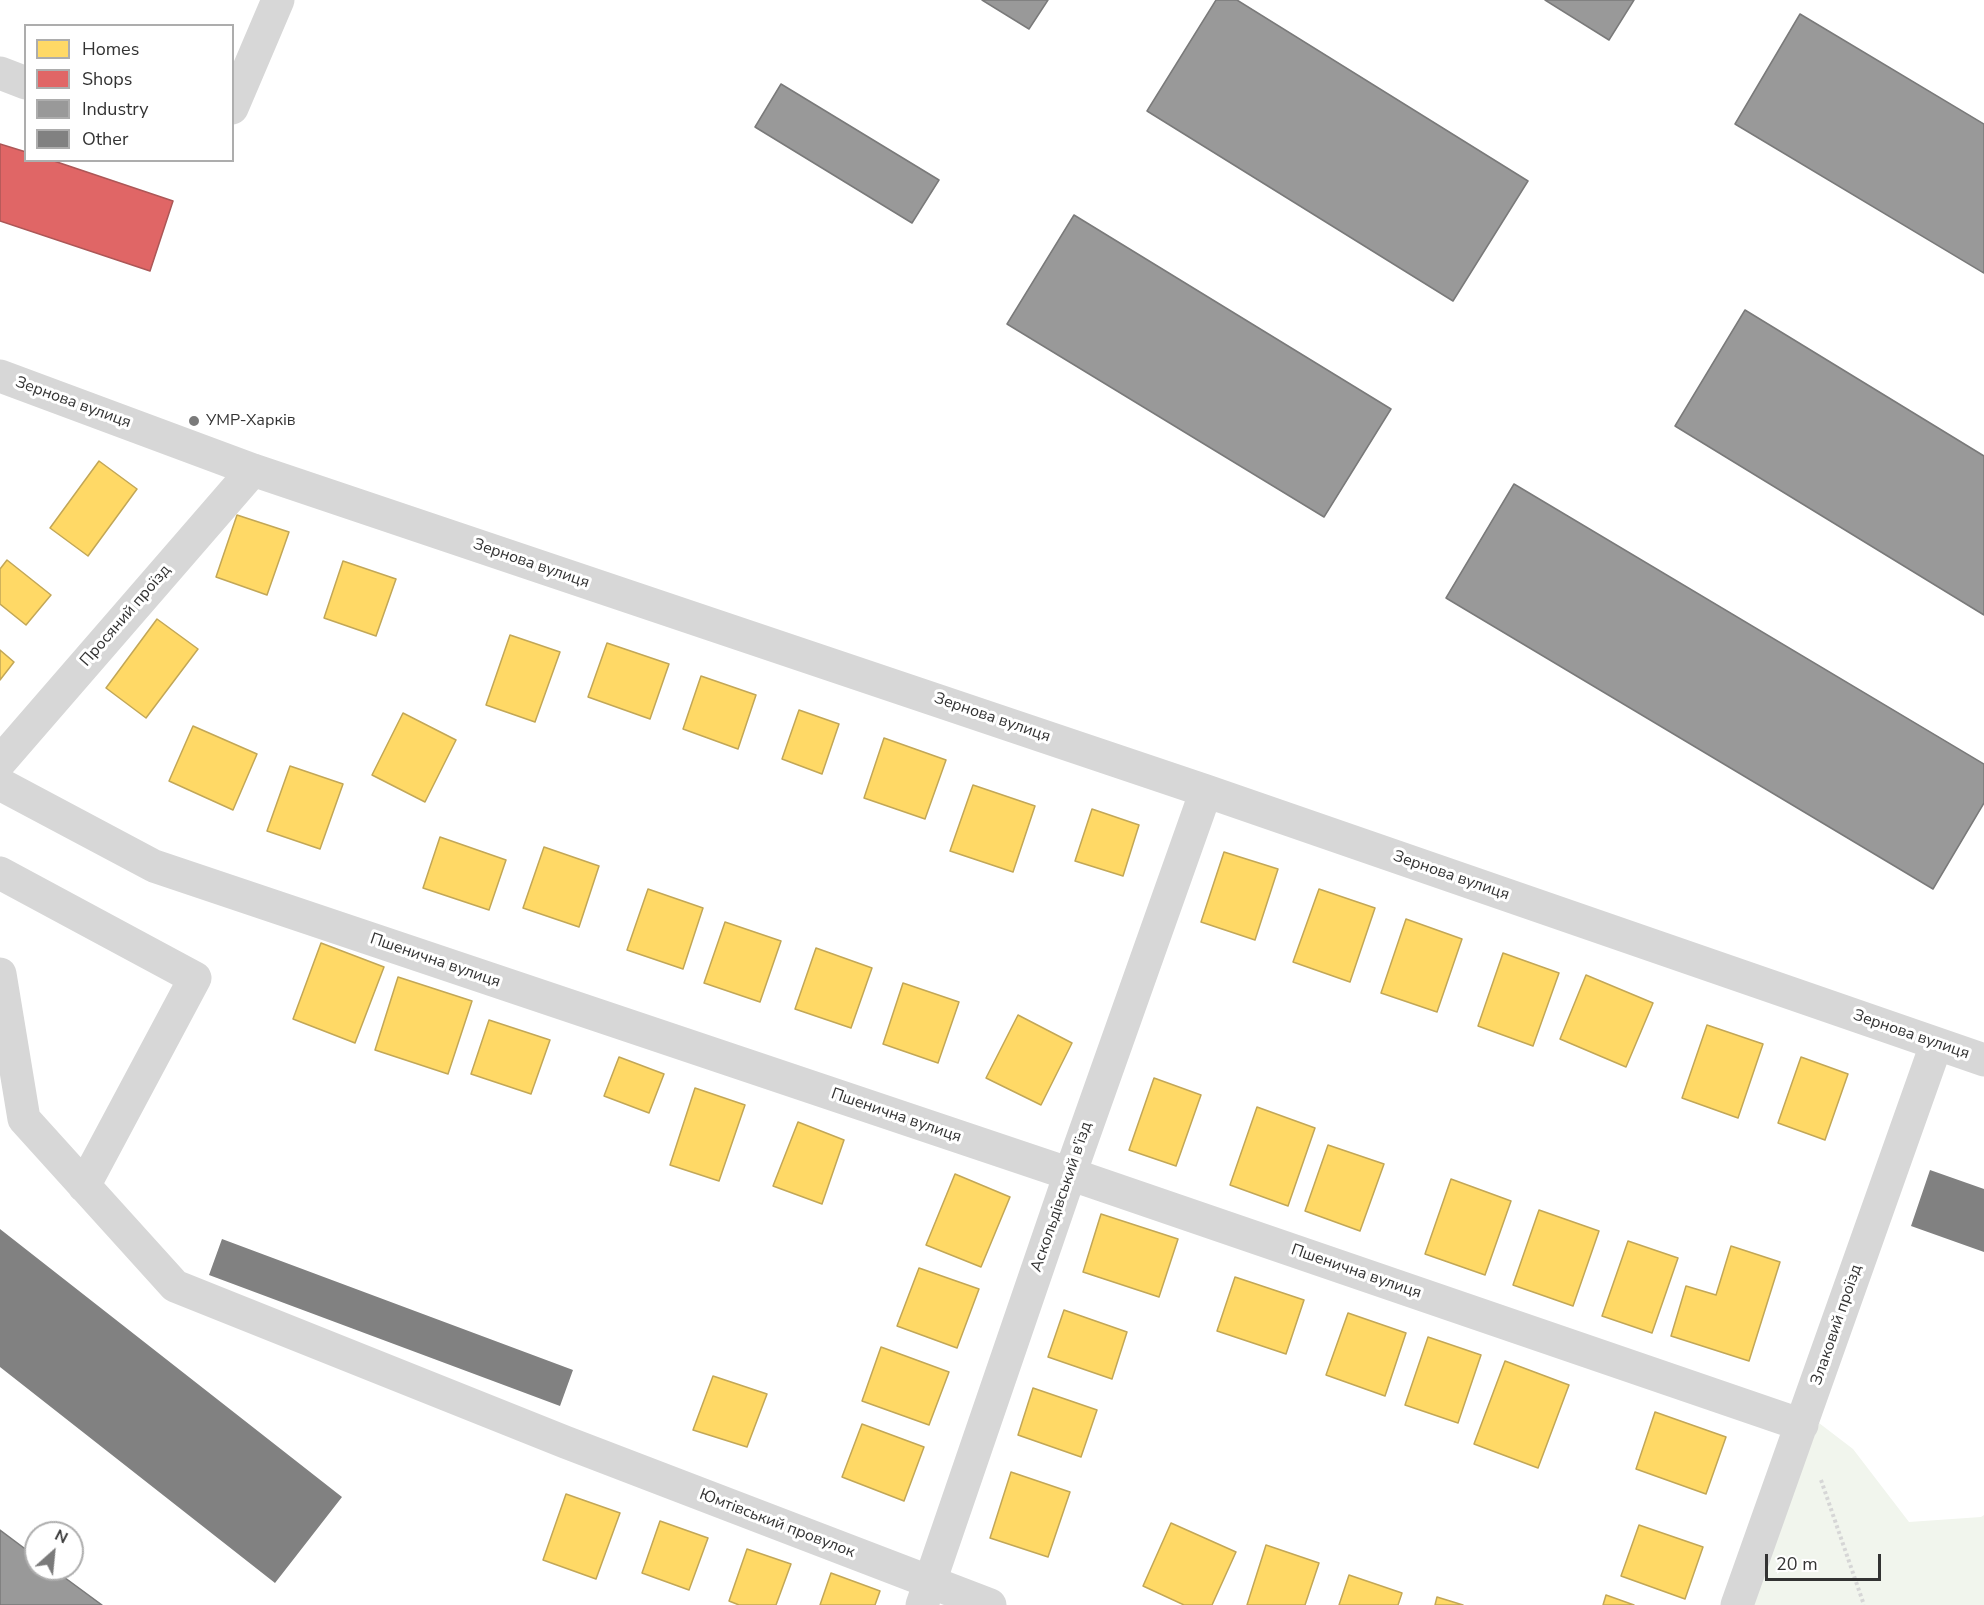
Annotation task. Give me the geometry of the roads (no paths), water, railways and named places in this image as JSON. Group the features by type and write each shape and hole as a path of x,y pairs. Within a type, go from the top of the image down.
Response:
{"street":[{"path":"234,103 278,0"},
{"path":"0,73 24,82"},
{"name":"Зернова вулиця","path":"0,376 253,470 1206,791 1984,1060"},
{"name":"Просяний проїзд","path":"0,762 253,470"},
{"name":"Пшенична вулиця","path":"0,784 154,866 1070,1174 1802,1425"},
{"name":"Аскольдівський в'їзд","path":"925,1594 1070,1174 1206,791"},
{"path":"0,873 195,978 84,1186"},
{"name":"Юмтівський провулок","path":"0,974 24,1119 175,1286 565,1442 925,1594 990,1605"},
{"name":"Злаковий проїзд","path":"1737,1605 1936,1045"}],"place":[{"name":"УМР-Харків","path":"194,421"}]}
